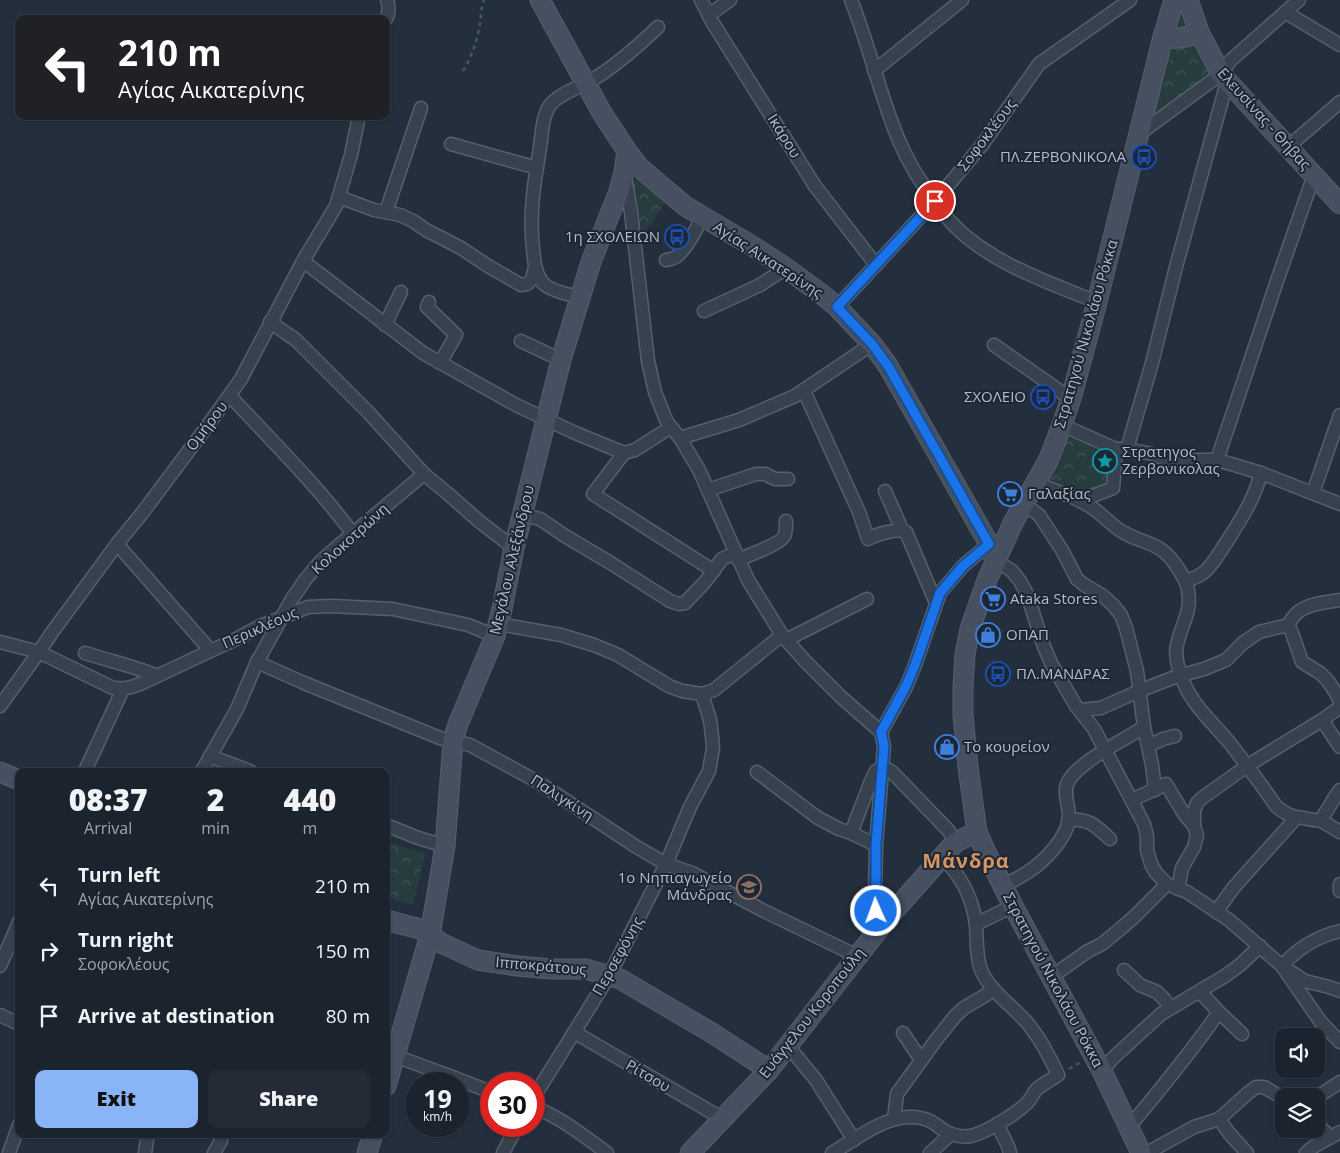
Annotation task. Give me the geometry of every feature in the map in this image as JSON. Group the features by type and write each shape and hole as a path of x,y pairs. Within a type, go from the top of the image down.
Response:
{"street":[{"path":"387,0 388,15"},
{"name":"Αγίας Αικατερίνης","path":"540,0 585,83 639,167 663,189 702,218 786,268 824,296 872,344 888,366 992,552"},
{"name":"Ικάρου","path":"702,0 709,15 815,186 876,265"},
{"path":"709,15 730,0"},
{"path":"851,0 900,143 915,173 949,220 967,237 1012,266 1038,279 1097,302"},
{"path":"874,71 962,0"},
{"name":"Σοφοκλέους","path":"837,307 935,201 982,145 1039,64 1130,0"},
{"name":"Στρατηγού Νικολάου Ρόκκα","path":"1141,1153 1102,1071 1013,906 977,832 963,715 965,654 992,552 1024,504 1048,461 1071,399 1174,0"},
{"name":"Ελευσίνας - Θήβας","path":"1188,0 1200,32 1224,78 1340,204"},
{"path":"1080,501 1113,488 1122,449 1152,363 1224,78 1230,61 1298,0"},
{"path":"1285,12 1340,45"},
{"path":"339,198 374,210 400,215 461,248 521,285 527,284 532,280 535,267 531,212 536,168 546,111 552,102 596,78 624,57 658,27"},
{"path":"1163,37 1182,38 1200,32"},
{"path":"1140,134 1224,78"},
{"path":"1288,147 1340,102"},
{"path":"386,212 421,108"},
{"name":"Ομήρου","path":"0,706 39,652 52,630 116,544 143,512 241,379 303,261 331,216 339,198 358,120"},
{"path":"451,144 536,168"},
{"name":"Μεγάλου Αλεξάνδρου","path":"390,1064 393,1047 430,935 446,846 453,741 458,724 497,630 514,548 561,360 591,262 619,190 627,151"},
{"path":"624,172 632,212 648,361 655,392 670,427 680,438 699,470 748,580 784,638 841,697 881,732 884,746 876,845 876,911 884,921"},
{"path":"1217,460 1314,175"},
{"path":"666,260 676,258 692,238 702,218"},
{"path":"303,261 423,353 573,432 624,453 635,450 670,427"},
{"path":"535,267 544,284 552,289 580,297"},
{"path":"704,312 760,285 786,268"},
{"path":"385,324 401,292"},
{"path":"429,302 426,307 456,334 440,363"},
{"path":"270,322 296,340 368,412 424,474 480,522 514,548"},
{"path":"521,341 561,360"},
{"path":"680,438 738,420 767,409 804,391 872,344"},
{"path":"994,345 1071,399"},
{"path":"804,391 859,512 868,539 900,530 906,532 936,604"},
{"path":"230,396 325,498 353,534"},
{"path":"1313,493 1340,415"},
{"path":"1062,425 1122,449 1152,454 1169,460 1217,460 1261,474 1340,504"},
{"path":"624,453 593,494 714,571"},
{"name":"Κολοκοτρώνη","path":"204,768 236,709 257,662 292,599 305,580 353,534 424,474"},
{"path":"708,490 756,474 765,474 775,479 788,479"},
{"path":"1186,581 1204,573 1216,558 1248,508 1261,474"},
{"path":"1036,483 1080,501 1102,514 1118,529 1161,549 1170,556 1186,581 1188,590 1188,609 1176,652 1181,675 1194,703 1228,741 1276,806 1284,813 1296,818 1320,820 1340,832"},
{"path":"885,491 900,525 900,530"},
{"path":"1024,504 1039,515 1062,550 1077,579 1104,596 1121,615 1132,647 1137,671 1154,790"},
{"path":"523,515 540,519 662,596 679,604 685,603 714,571 722,559 775,544 782,539 785,534 786,521"},
{"path":"116,544 210,650"},
{"path":"881,732 915,665 940,593 963,566 992,552 1020,581 1030,602 1051,663 1080,710 1094,728 1132,800 1144,824 1147,836 1147,850 1156,873 1172,887 1187,892 1229,920 1282,966 1305,981 1338,986"},
{"path":"702,694 714,690 784,638 867,599"},
{"path":"1080,710 1101,708 1139,691 1226,660 1243,643 1259,632 1288,625 1300,610 1340,600"},
{"name":"Περικλέους","path":"123,689 158,676 284,616 308,607 332,606 393,609 497,630 561,635 618,655 669,686 682,691 702,694"},
{"path":"1288,625 1302,662 1320,673 1328,681 1340,702"},
{"path":"0,642 39,652 113,688 123,689 86,768"},
{"path":"85,653 140,668 158,676"},
{"name":"Παλιγκίνη","path":"257,662 440,738 470,745 529,777 666,864 692,873 857,956"},
{"name":"Περσεφόνης","path":"545,1078 609,976 666,864 690,807 709,771 713,748 710,720 702,694"},
{"path":"1051,977 1088,951 1102,944 1172,887 1194,847 1197,835 1194,826 1194,811 1197,803 1202,798 1247,766 1340,707"},
{"path":"1322,720 1340,747"},
{"path":"1003,886 1032,870 1052,852 1062,837 1068,820 1066,790 1073,774 1091,759 1144,727"},
{"path":"1148,746 1175,736"},
{"path":"210,756 242,768"},
{"path":"851,833 871,781 876,771 883,767"},
{"path":"883,767 892,772 948,830 956,842"},
{"path":"0,772 15,778"},
{"path":"757,772 818,818 876,845"},
{"path":"1132,800 1166,784 1184,814 1194,826"},
{"path":"1320,820 1340,790"},
{"path":"1216,912 1234,887 1296,818"},
{"path":"1068,820 1085,820 1102,831 1110,839"},
{"path":"390,827 418,838 446,846"},
{"name":"Ευάγγελου Κοροπούλη","path":"690,1153 769,1070 884,921 956,842 977,832"},
{"path":"834,1152 877,1126 894,1119 909,1116 932,1121 941,1129 960,1137 970,1136 997,1124 1027,1103 1037,1090 1058,1075 1044,1047 1030,1026 994,990 985,977 980,967 973,910 961,880 942,858"},
{"path":"1340,884 1340,891"},
{"path":"976,924 1013,906"},
{"name":"Ιπποκράτους","path":"390,921 420,929 442,943 478,960 552,969 586,969 620,980 691,1021 769,1070"},
{"path":"0,966 15,931"},
{"path":"1282,966 1290,957 1314,941 1328,934 1340,931"},
{"path":"1102,1071 1113,1058 1161,1014 1200,992 1240,965 1260,946"},
{"path":"1282,966 1320,1021 1340,1042"},
{"path":"1124,970 1140,985 1158,992 1171,1008"},
{"path":"894,1119 897,1094 921,1060 956,1015 994,990"},
{"path":"1200,992 1242,1034"},
{"path":"1128,1127 1198,1041 1218,1012"},
{"path":"0,1015 15,1022"},
{"name":"Ρίτσου","path":"574,1032 723,1119"},
{"path":"903,1033 921,1060"},
{"path":"788,1046 816,1080 854,1140"},
{"path":"393,1047 455,1078 480,1088"},
{"path":"1325,1092 1340,1082"},
{"path":"1147,1153 1194,1127 1219,1119 1256,1087 1264,1087 1275,1094"},
{"path":"545,1112 576,1130 607,1153"},
{"path":"1219,1119 1247,1153"},
{"path":"997,1124 1010,1153"},
{"path":"930,1153 951,1134"},
{"path":"1306,1153 1336,1134"},
{"path":"9,1153 15,1136"},
{"path":"503,1153 511,1137"},
{"path":"144,1153 147,1138"},
{"path":"214,1153 221,1141"}],"path":[{"path":"463,71 471,58 476,42 484,0"},
{"path":"1058,1075 1093,1054"}],"green space":[{"path":"1180,0 1187,28 1173,32"},
{"path":"1199,39 1216,72 1146,123 1165,45"},
{"path":"640,177 665,203 643,234 632,182"},
{"path":"1068,433 1111,452 1108,484 1086,493 1046,478"},
{"path":"390,842 425,854 413,905 390,898"}],"place":[{"name":"ΠΛ.ΖΕΡΒΟΝΙΚΟΛΑ","path":"1144,157"},
{"name":"1η ΣΧΟΛΕΙΩΝ","path":"677,237"},
{"name":"ΣΧΟΛΕΙΟ","path":"1043,397"},
{"name":"Στρατηγος Ζερβονικολας","path":"1105,461"},
{"name":"Γαλαξίας","path":"1010,494"},
{"name":"Ataka Stores","path":"993,599"},
{"name":"ΟΠΑΠ","path":"988,635"},
{"name":"ΠΛ.ΜΑΝΔΡΑΣ","path":"998,674"},
{"name":"Το κουρείον","path":"947,747"},
{"name":"1ο Νηπιαγωγείο Μάνδρας","path":"749,887"}],"district":[{"name":"Μάνδρα","path":"966,861"}],"route":[{"path":"876,911 876,845 884,746 881,732 915,665 940,593 963,566 989,544 888,366 872,344 837,307 935,201"}]}
